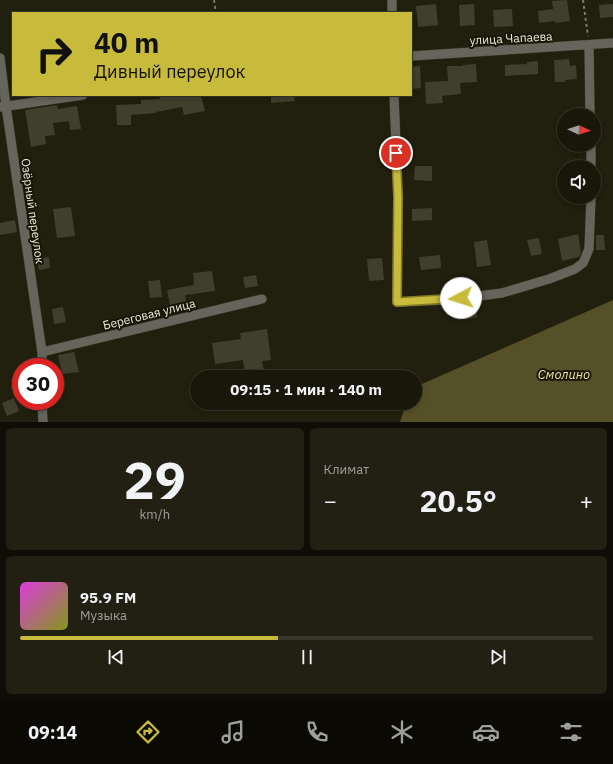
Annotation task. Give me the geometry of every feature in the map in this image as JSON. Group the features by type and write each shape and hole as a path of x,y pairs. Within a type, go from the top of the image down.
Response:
{"street":[{"path":"392,0 392,12"},
{"name":"улица Чапаева","path":"412,56 589,46 613,43"},
{"path":"589,46 590,108"},
{"name":"Озёрный переулок","path":"0,58 3,107 42,358"},
{"path":"3,107 76,96"},
{"path":"394,96 398,197 397,302 448,300 502,293 549,279 575,269 584,263 589,249 591,204"},
{"name":"Береговая улица","path":"42,352 262,299"},
{"path":"42,410 43,422"}],"path":[{"path":"214,0 216,12"},
{"path":"583,0 589,46"}],"water":[{"name":"Смолино","path":"613,300 613,422 400,422 404,410 422,410 422,384"}],"building":[{"path":"567,0 570,21 539,23 538,11 553,9 552,1"},
{"path":"436,4 438,25 418,27 416,6"},
{"path":"474,4 475,25 460,26 459,5"},
{"path":"613,4 613,17 600,18 599,5"},
{"path":"512,9 513,26 494,27 493,10"},
{"path":"569,59 570,66 576,65 577,79 565,80 565,82 555,82 554,60"},
{"path":"538,61 538,74 505,76 505,65 527,64 527,62"},
{"path":"476,64 477,82 460,83 461,94 442,96 443,103 426,104 425,82 448,81 447,66"},
{"path":"420,66 421,88 412,89 412,67"},
{"path":"159,96 201,96 205,111 184,115 182,107 156,113 131,115 131,125 117,125 116,105 141,104 141,100 160,99"},
{"path":"271,96 294,96 295,101 271,103"},
{"path":"57,105 58,109 77,106 81,129 70,130 69,121 53,123 55,135 45,136 46,144 31,147 25,110"},
{"path":"415,166 432,166 432,181 414,180"},
{"path":"71,207 75,236 57,238 53,209"},
{"path":"432,208 432,220 412,221 412,209"},
{"path":"15,220 17,232 0,235 0,223"},
{"path":"578,234 581,253 579,257 562,261 558,239"},
{"path":"596,235 604,235 605,250 596,250"},
{"path":"539,238 542,254 531,256 527,240"},
{"path":"487,240 491,265 477,267 474,242"},
{"path":"440,255 441,268 421,270 419,257"},
{"path":"49,257 50,268 39,270 37,259"},
{"path":"382,258 384,280 369,281 367,259"},
{"path":"212,271 215,291 185,295 186,302 170,305 167,290 194,285 193,273"},
{"path":"256,275 258,286 245,288 243,277"},
{"path":"160,280 162,297 150,298 148,281"},
{"path":"476,304 477,317 464,319 463,306"},
{"path":"63,307 66,322 54,324 52,309"},
{"path":"267,329 271,360 262,361 264,370 245,370 243,360 215,364 212,343 241,339 240,333"},
{"path":"74,352 79,372 64,374 64,358 59,358 58,355"},
{"path":"12,399 12,410 19,411 7,416 2,403"}],"route":[{"path":"396,153 398,197 397,302 461,298"}]}
